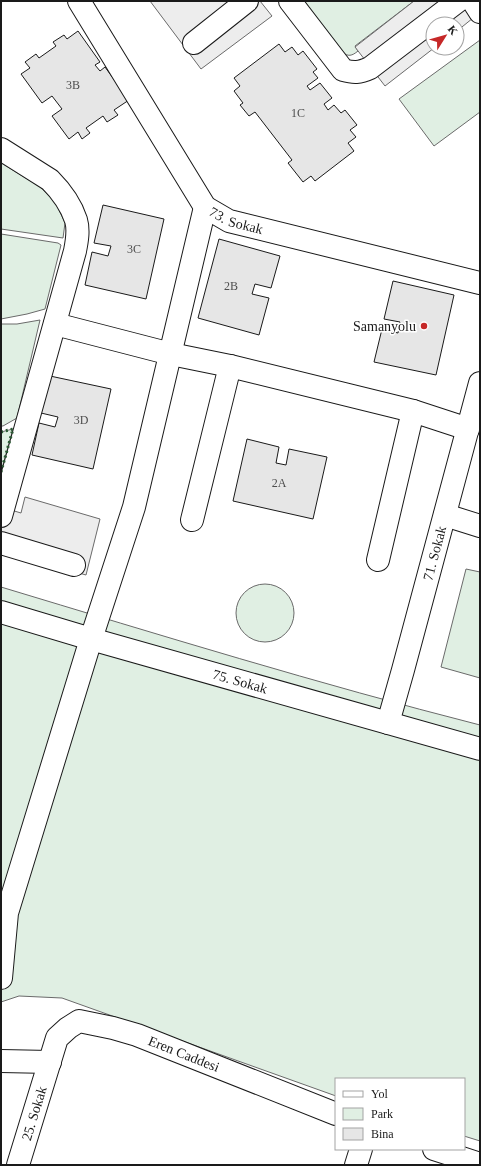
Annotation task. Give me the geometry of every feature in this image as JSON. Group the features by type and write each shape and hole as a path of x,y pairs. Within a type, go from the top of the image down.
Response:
{"street":[{"name":"73. Sokak","path":"79,1 205,207 230,221 480,283"},
{"path":"194,43 247,1"},
{"path":"290,1 338,65 343,70 351,72 361,72 370,68 458,1"},
{"path":"473,1 480,12"},
{"path":"1,149 50,180 57,187 66,199 76,221 77,230 76,252 1,516"},
{"path":"1,978 7,913 91,639 134,507 205,207"},
{"path":"55,324 171,354 230,366 413,411 468,429"},
{"path":"192,520 230,366"},
{"name":"71. Sokak","path":"388,723 480,383"},
{"path":"378,560 413,411"},
{"path":"445,515 480,526"},
{"path":"1,543 74,565"},
{"name":"75. Sokak","path":"1,612 91,639 480,749"},
{"name":"Eren Caddesi","path":"50,1062 57,1038 79,1021 144,1037 335,1114"},
{"path":"1,1061 50,1062"},
{"name":"25. Sokak","path":"18,1165 50,1062"},
{"path":"356,1165 361,1150"},
{"path":"437,1150 480,1164"}],"green space":[{"path":"304,1 414,1 355,46 358,51 354,54 346,55 342,52"},
{"path":"480,40 480,112 434,146 399,99 458,56 465,56 465,51"},
{"path":"1,163 39,186 55,201 65,223 63,238 1,229"},
{"path":"1,234 58,243 61,245 45,309 1,319"},
{"path":"40,320 17,418 1,426 1,324 17,324"},
{"path":"13,429 1,472 1,432"},
{"path":"466,569 480,572 480,678 441,667"},
{"path":"259,584 271,584 286,592 294,607 294,619 286,634 271,642 259,642 244,634 236,619 236,607 244,592"},
{"path":"1,587 300,676 480,725 480,1141 465,1136 465,1078 335,1078 335,1096 62,998 19,996 1,1002"}],"shaded area":[{"path":"150,1 260,1 272,16 201,69"},
{"path":"414,1 460,1 473,18 465,24 465,16 425,16 425,55 385,86 355,47"},
{"path":"25,497 100,519 86,575 1,551 1,507 21,513"}],"building":[{"path":"78,31 100,62 95,65 100,71 105,67 129,100 114,110 118,115 107,122 103,116 86,128 90,133 82,139 78,132 69,139 52,116 62,109 52,96 42,103 21,74 30,68 25,62 36,54 39,58 56,46 53,42 64,35 67,39"},
{"path":"279,44 285,52 292,47 298,55 303,51 317,69 313,72 318,78 307,86 310,90 320,83 332,98 324,104 328,110 334,105 341,113 345,110 357,125 350,130 356,137 348,143 354,151 315,181 311,176 303,182 288,163 292,160 255,112 249,116 240,105 243,103 234,91 240,86 234,78"},
{"path":"103,205 164,219 146,299 85,285 92,252 108,256 111,246 94,243"},
{"path":"219,239 280,256 271,288 255,284 252,294 269,298 259,335 198,318"},
{"name":"Samanyolu","path":"393,281 454,295 436,375 374,362 382,329 398,333 400,322 384,319"},
{"path":"50,376 111,389 93,469 32,455 39,423 55,427 58,417 41,413"},
{"path":"247,439 279,447 276,463 286,465 289,449 327,457 313,519 233,501"}],"hedge":[{"path":"1,432 13,429 1,472"}],"place":[{"name":"Samanyolu","path":"424,326"}]}
